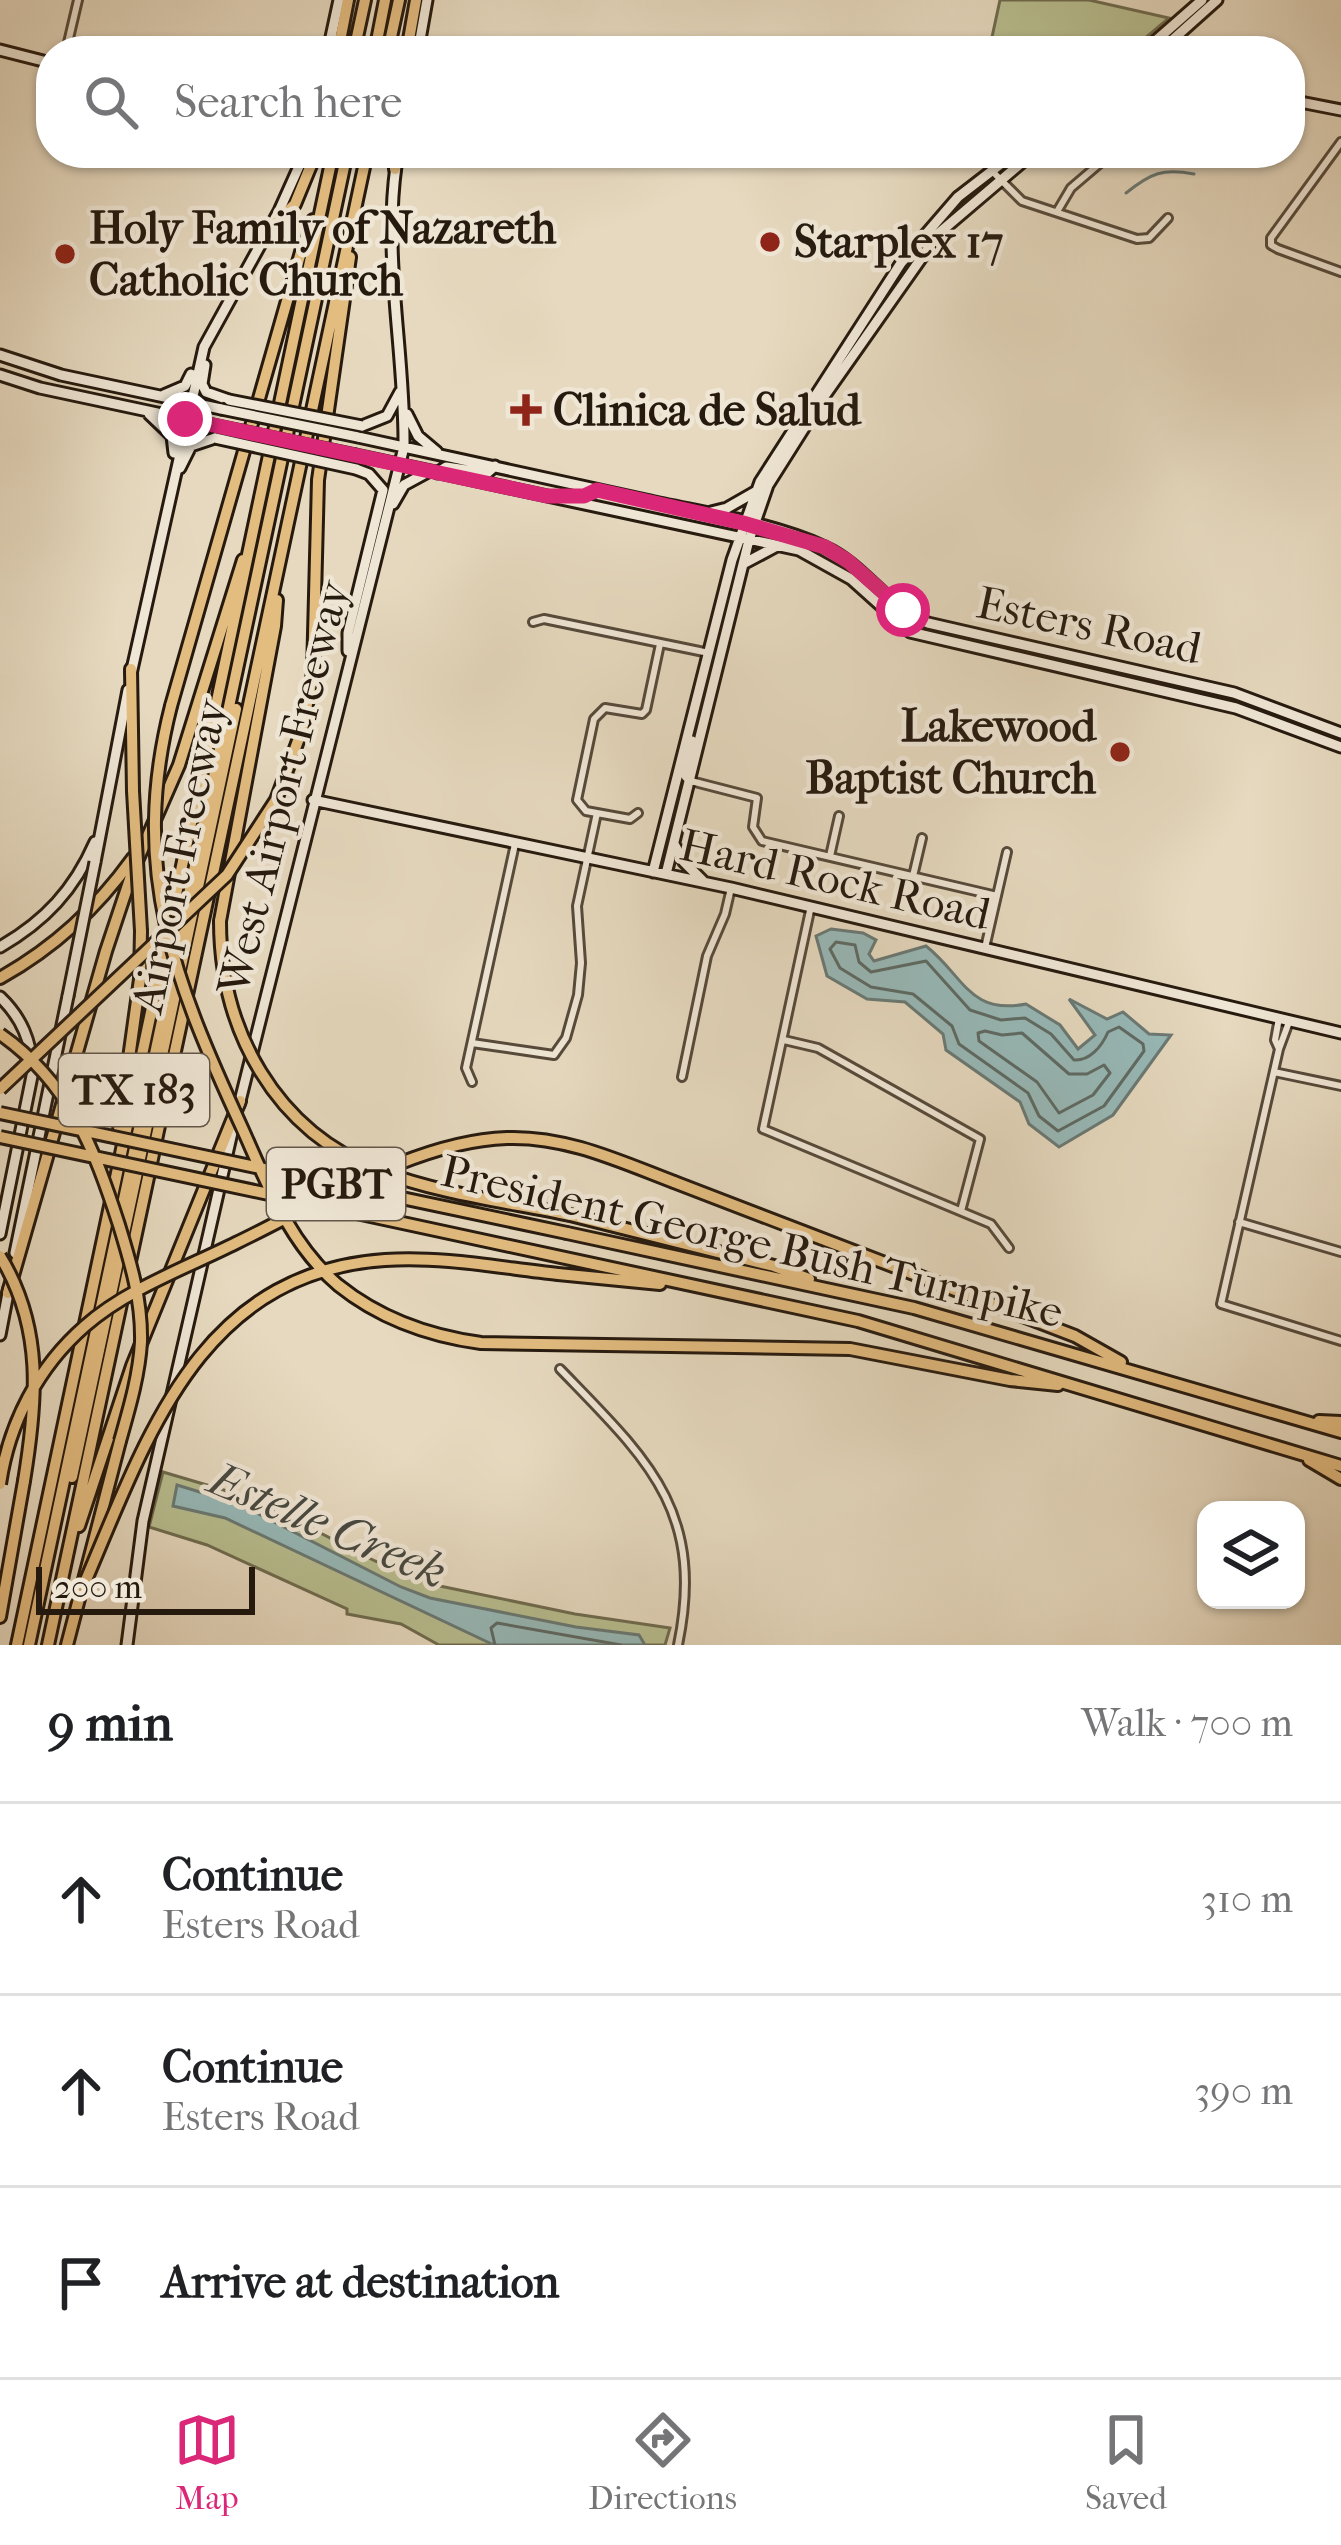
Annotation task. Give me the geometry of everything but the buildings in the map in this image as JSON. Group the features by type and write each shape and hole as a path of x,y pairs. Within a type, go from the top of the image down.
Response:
{"highway":[{"path":"340,36 344,0"},
{"path":"357,36 365,0"},
{"path":"374,36 382,0"},
{"path":"391,36 399,0"},
{"path":"409,36 416,0"},
{"path":"267,232 295,204 310,168"},
{"name":"Airport Freeway","path":"17,1645 329,168"},
{"path":"33,1645 347,168"},
{"name":"Airport Freeway","path":"48,1645 364,168"},
{"path":"323,196 303,245 171,706 159,765 154,832 158,889 186,1001 277,1204 308,1255 337,1284 372,1308 446,1337 481,1343 850,1349 1010,1380 1085,1388"},
{"path":"0,1089 227,875 276,800 302,730 314,673 318,480 347,296 353,216"},
{"path":"8,1293 93,993 146,841 179,764 235,578 254,535"},
{"path":"278,565 275,626 220,921 222,971 239,1034 262,1076 308,1130 350,1157 392,1175 774,1266 840,1291"},
{"path":"116,1175 122,1094 140,980 131,669"},
{"path":"0,978 33,959 87,915 146,841"},
{"path":"0,1034 43,1070 82,1124 110,1196 137,1288 138,1370 68,1645"},
{"path":"68,1551 92,1493 132,1366 240,1101"},
{"name":"President George Bush Turnpike","path":"0,1113 840,1291 948,1317 1341,1432"},
{"name":"President George Bush Turnpike","path":"0,1137 858,1321 1341,1466"},
{"path":"0,1484 18,1419 41,1375 102,1312 402,1163 458,1144 525,1138 584,1148 1076,1336 1146,1375"},
{"path":"0,1256 22,1304 33,1347 36,1404 0,1617"},
{"path":"83,1588 175,1386 202,1350 251,1307 310,1277 368,1262 434,1261 700,1286"},
{"path":"1298,1419 1341,1422"},
{"path":"1290,1450 1341,1479"}],"main road":[{"path":"333,36 344,0"},
{"path":"421,36 427,0"},
{"path":"1166,36 1202,0"},
{"path":"1170,36 1217,0"},
{"path":"0,50 36,59"},
{"path":"1305,103 1341,110"},
{"path":"158,396 185,386 297,168"},
{"path":"996,176 1003,168"},
{"path":"653,872 716,624 775,454 901,263 958,197 1009,168"},
{"name":"West Airport Freeway","path":"127,1645 143,1521 240,1101 404,447 403,383 390,256 395,169"},
{"path":"204,347 202,384 206,392 362,425 387,416 403,383"},
{"path":"0,1335 131,669 204,347"},
{"name":"Esters Road","path":"0,355 61,375 188,404 495,466 779,532 825,547 848,561 898,608 957,638"},
{"name":"Esters Road","path":"0,375 185,419 216,432 356,455 779,545 831,565 910,632 1234,693 1341,733"},
{"path":"404,405 418,436 441,455"},
{"path":"133,408 164,425 172,436 175,467"},
{"path":"170,490 191,446 216,432 369,474 383,490 348,633 349,662"},
{"path":"387,514 404,485 446,467 487,473 495,466"},
{"path":"491,484 495,466"},
{"path":"547,496 584,496 597,490"},
{"path":"594,506 597,490"},
{"path":"705,513 758,495"},
{"path":"758,495 766,519 779,532"},
{"path":"666,874 743,564 744,539"},
{"path":"743,564 779,545"},
{"path":"716,624 717,673"},
{"name":"Esters Road","path":"1070,663 1236,709 1341,747"},
{"path":"691,782 686,776 693,712"},
{"name":"Hard Rock Road","path":"313,800 703,881 1341,1033"},
{"path":"0,946 58,904 81,874 104,821"},
{"path":"674,844 703,881"},
{"path":"0,998 28,1039 33,1071 0,1234"}],"street":[{"path":"70,36 78,0"},
{"path":"1341,142 1270,238 1278,249 1341,272"},
{"path":"1326,165 1341,170"},
{"path":"1057,212 1070,188 1094,168"},
{"path":"996,176 1018,199 1137,239 1150,238 1168,218"},
{"path":"533,622 544,620 709,653"},
{"path":"638,812 630,818 597,813 583,810 577,800 594,719 605,708 635,714 646,710 660,644"},
{"path":"691,782 757,797 753,827 762,841 997,896"},
{"path":"472,1043 554,1054 566,1038 581,964 577,905 597,813"},
{"path":"830,856 839,816"},
{"path":"913,876 922,838"},
{"path":"472,1082 466,1068 515,844"},
{"path":"985,948 1007,852"},
{"path":"682,1077 707,956 731,888"},
{"path":"811,906 763,1130 991,1224 1009,1248"},
{"path":"1284,1019 1221,1304 1341,1341"},
{"path":"783,1040 818,1048 980,1138 961,1211"},
{"path":"1274,1072 1341,1086"},
{"path":"1238,1222 1341,1252"},
{"path":"560,1370 635,1447 664,1492 684,1567 685,1605 678,1645"}],"green space":[{"path":"1000,0 1089,0 1169,18 1148,36 992,36"},
{"path":"163,1472 254,1499 375,1561 435,1585 670,1628 665,1645 439,1645 401,1624 347,1614 347,1609 207,1545 149,1527"}],"water":[{"path":"831,929 863,933 876,940 869,954 874,961 926,946 979,998 1007,1006 1026,1004 1060,1025 1078,1049 1095,1035 1069,999 1107,1019 1123,1012 1149,1034 1171,1035 1113,1115 1059,1147 1029,1124 1020,1102 946,1050 943,1034 905,1002 867,999 827,976 816,936"},
{"path":"177,1485 239,1504 430,1598 639,1635 645,1645 494,1645 225,1518 173,1506"}],"waterway":[{"path":"1126,193 1158,174 1194,174"}],"place":[{"name":"Starplex 17","path":"770,242"},
{"name":"Holy Family of Nazareth Catholic Church","path":"65,254"},
{"name":"Clinica de Salud","path":"526,410"},
{"name":"Lakewood Baptist Church","path":"1120,752"}],"route":[{"path":"185,419 547,496 584,496 597,490 743,523 825,547 903,610"}],"water label":[{"name":"Estelle Creek","path":"328,1525"}]}
